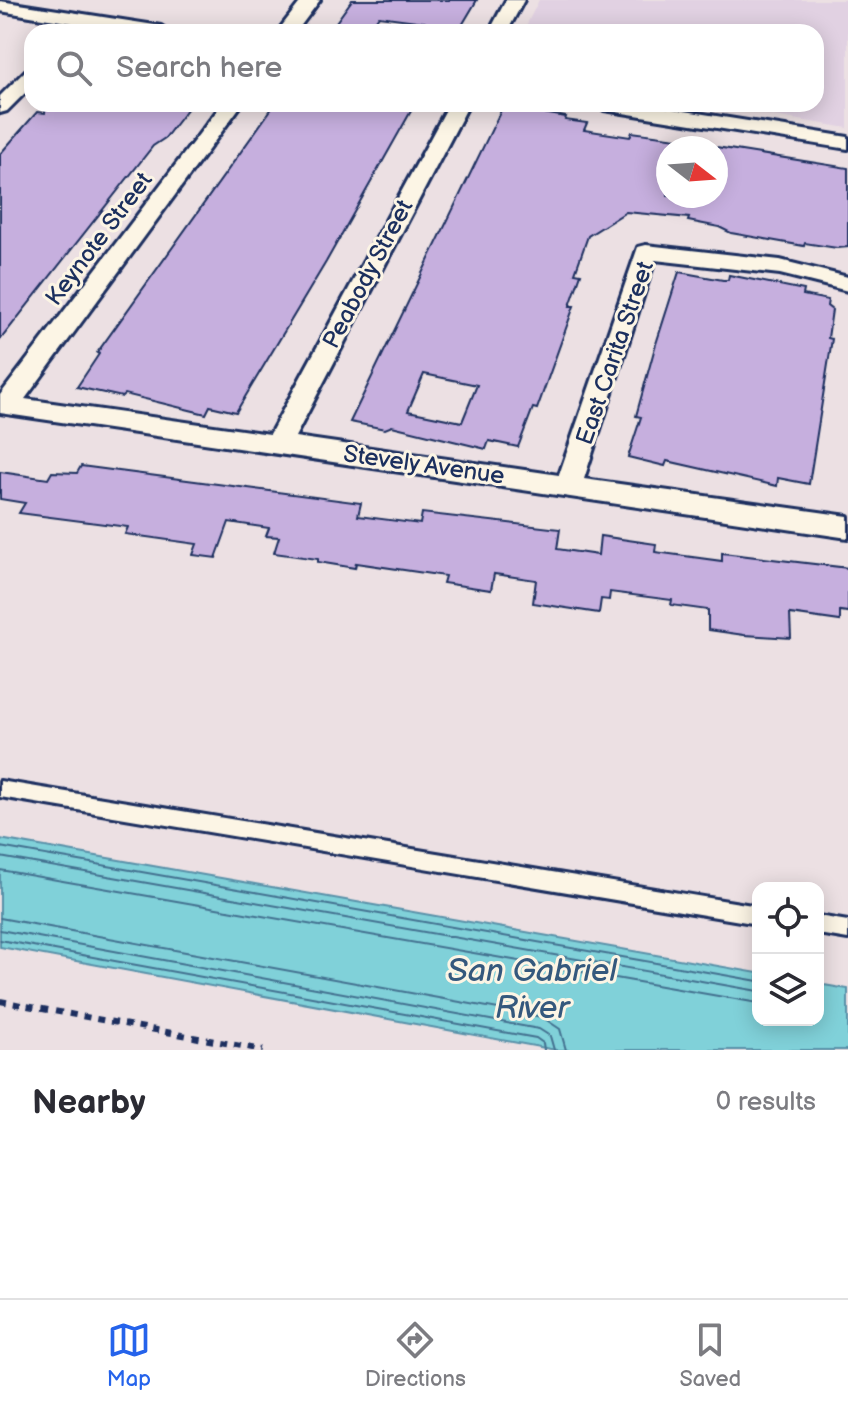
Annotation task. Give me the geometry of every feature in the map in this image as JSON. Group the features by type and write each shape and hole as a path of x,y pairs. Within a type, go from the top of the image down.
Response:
{"street":[{"path":"292,24 311,0"},
{"path":"502,24 515,0"},
{"path":"0,6 72,24"},
{"path":"0,107 24,83"},
{"name":"Keynote Street","path":"4,404 226,112"},
{"name":"Peabody Street","path":"278,444 455,112"},
{"path":"654,112 848,143"},
{"name":"East Carita Street","path":"568,487 646,252 780,267 848,284"},
{"name":"Stevely Avenue","path":"4,404 848,527"}],"lane":[{"path":"0,789 752,914"},
{"path":"824,926 848,930"}],"path":[{"path":"0,1001 263,1050"}],"shaded area":[{"path":"539,0 848,0 848,128 750,112 824,112 824,24 527,24"}],"water":[{"name":"San Gabriel River","path":"0,839 752,972 752,1026 824,1026 824,985 848,989 848,1050 556,1050 0,947"}],"building":[{"path":"352,0 477,0 463,24 423,24 424,22 379,16 373,24 335,24"},
{"path":"37,112 185,112 165,138 153,146 0,340 0,154"},
{"path":"269,112 410,112 236,412 210,406 206,414 125,394 122,397 77,387 97,353"},
{"path":"500,112 537,112 566,117 565,120 587,123 584,130 630,137 632,132 662,136 656,136 656,208 728,208 728,149 848,168 848,247 805,243 804,246 731,233 719,227 688,221 689,218 626,212 588,236 575,273 581,274 570,306 574,306 537,409 533,408 518,447 489,441 486,449 392,426 385,429 350,422","holes":["424,374 477,385 462,422 408,411"]},
{"path":"679,272 723,280 728,280 729,275 804,290 803,295 828,300 827,306 832,310 828,338 832,339 809,484 778,478 777,486 667,461 665,466 628,457 641,417 636,416 655,347"},
{"path":"81,466 361,503 358,516 420,524 422,513 560,529 557,549 598,555 600,536 656,544 655,552 722,561 722,553 848,568 848,612 840,611 840,621 790,614 791,638 744,635 708,630 708,610 671,605 672,600 610,592 609,600 601,599 599,613 533,603 536,580 494,574 491,590 443,583 445,576 356,563 355,568 318,562 318,559 274,553 279,537 266,536 269,528 229,522 216,558 193,555 197,544 125,534 128,527 19,513 25,503 0,499 0,472 48,479 52,472 77,473"}]}
